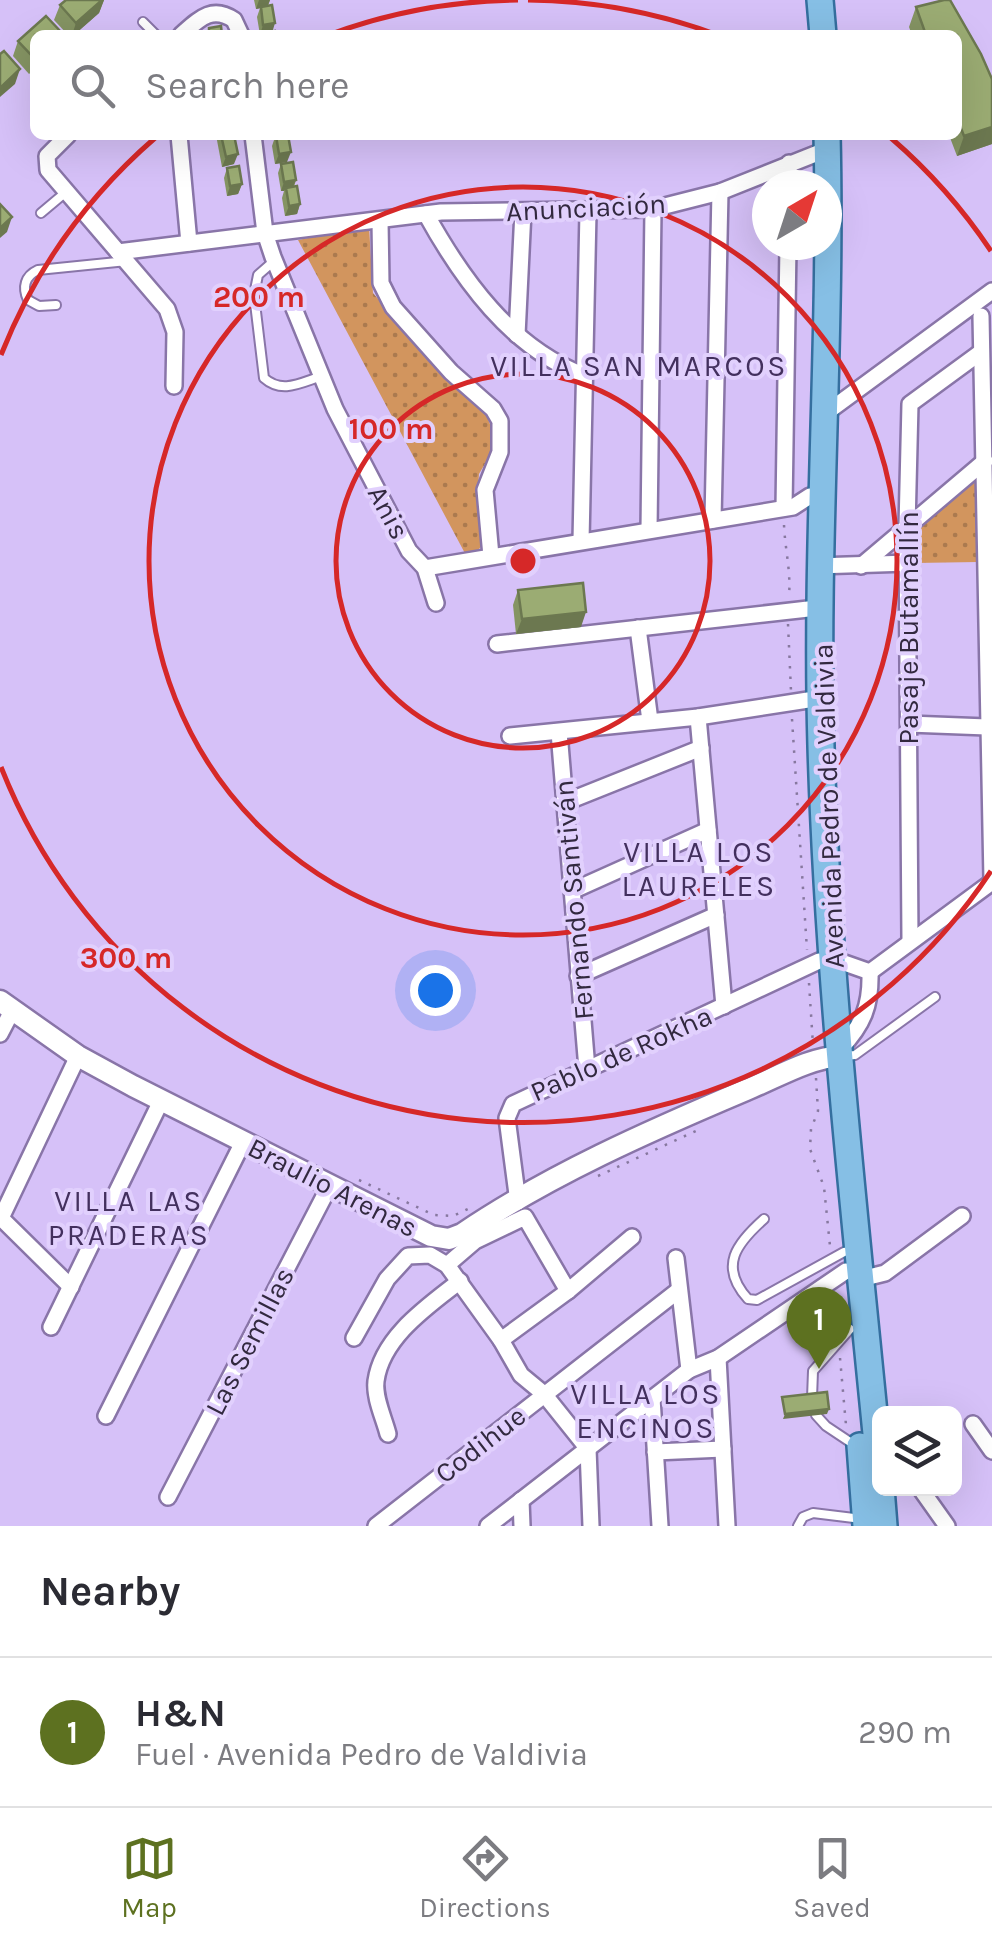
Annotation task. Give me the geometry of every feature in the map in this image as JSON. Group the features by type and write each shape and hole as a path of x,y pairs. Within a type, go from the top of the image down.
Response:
{"main road":[{"path":"813,30 816,0"},
{"path":"816,0 822,30"},
{"name":"Avenida Pedro de Valdivia","path":"813,147 826,413 816,566 821,742 820,962"},
{"name":"Avenida Pedro de Valdivia","path":"812,260 799,507 816,566 798,610 800,702 831,1056 844,1336 854,1444 872,1524"},
{"name":"Avenida Pedro de Valdivia","path":"843,1269 872,1430"},
{"path":"872,1524 879,1496"}],"street":[{"path":"187,30 203,16 223,14 234,20 239,30"},
{"path":"63,140 46,160 50,174 172,320 174,386"},
{"path":"179,140 189,243"},
{"name":"Anis","path":"254,140 265,234 274,261 322,376 409,551 425,568 436,604"},
{"path":"798,170 813,147"},
{"name":"Anunciación","path":"122,257 189,243 426,214 654,210 720,192 813,147"},
{"path":"712,520 720,192"},
{"path":"649,530 654,210"},
{"path":"517,335 523,212"},
{"path":"581,542 588,212"},
{"path":"426,214 468,281 517,335 538,353 583,374"},
{"path":"380,221 381,283 393,307 451,372 494,408 500,421 500,452 484,490 488,556"},
{"path":"425,568 799,507 789,260"},
{"path":"826,413 992,291"},
{"path":"820,962 870,972 992,881 987,727 990,556 981,316"},
{"name":"Pasaje Butamallín","path":"910,940 910,404 985,358"},
{"path":"861,566 988,459"},
{"path":"816,566 908,564"},
{"path":"496,644 798,610"},
{"path":"638,628 650,721"},
{"path":"510,736 698,717 800,702"},
{"path":"698,717 724,1006"},
{"path":"908,724 987,727"},
{"name":"Fernando Santiván","path":"559,732 587,1069"},
{"path":"566,802 701,748"},
{"path":"572,891 708,830"},
{"path":"578,976 716,915"},
{"name":"Pablo de Rokha","path":"518,1202 508,1118 510,1108 518,1100 820,962"},
{"path":"831,1056 864,1018 870,1003 870,972"},
{"path":"0,1034 6,1006"},
{"name":"Braulio Arenas","path":"6,1006 78,1056 160,1101 443,1239 462,1234 592,1160 831,1056"},
{"path":"72,1287 1,1218 78,1056"},
{"path":"51,1327 160,1101"},
{"path":"106,1416 243,1142"},
{"name":"Las Semillas","path":"168,1497 330,1185"},
{"path":"488,1526 689,1370 718,1358 843,1269 885,1273 962,1216"},
{"path":"447,1264 474,1241 524,1217 568,1291"},
{"path":"501,1340 632,1237"},
{"path":"354,1338 387,1279 408,1256 430,1255 447,1264 501,1340 521,1376 544,1394 588,1448 591,1526"},
{"path":"676,1258 689,1370"},
{"path":"388,1434 376,1380 386,1357 410,1321 460,1281"},
{"name":"Codihue","path":"376,1526 679,1290"},
{"path":"718,1358 727,1526"},
{"path":"652,1398 660,1526"},
{"path":"973,1424 992,1451"},
{"path":"656,1452 723,1450"},
{"path":"926,1496 947,1526"},
{"path":"521,1500 522,1526"}],"lane":[{"path":"143,22 151,30"},
{"path":"41,213 66,192"},
{"path":"56,305 31,303 25,288 30,275 38,270 122,257"},
{"path":"274,261 258,275 254,295 264,378 274,387 282,388 322,376"},
{"path":"831,1056 855,1055 934,997"},
{"path":"764,1218 740,1240 735,1252 732,1274 738,1289 748,1299 757,1300 843,1269"},
{"path":"812,1398 813,1371 844,1336"},
{"path":"816,1415 854,1444"},
{"path":"798,1526 803,1517 813,1514 872,1524"}],"path":[{"path":"799,507 785,550 798,610 800,702 831,1056 811,1129 810,1149 824,1187 843,1269 844,1336 854,1444"},
{"path":"592,1160 598,1178 699,1129"},
{"path":"358,1180 434,1214 453,1216 484,1201"}],"shaded area":[{"name":"VILLA SAN MARCOS","path":"369,226 373,293 443,374 485,411 493,432 493,450 479,474 481,547 468,559 298,240"},
{"path":"977,475 978,562 915,563 914,529"}],"building":[{"path":"66,0 102,0 76,23 60,5"},
{"path":"950,0 992,79 992,127 964,136 962,30 924,30 916,7"},
{"path":"272,5 275,23 263,25 261,7"},
{"path":"46,16 59,30 30,30"},
{"path":"30,30 30,54 18,41"},
{"path":"4,51 20,69 0,88 0,54"},
{"path":"222,140 235,140 238,154 226,157"},
{"path":"277,140 289,140 291,152 279,154"},
{"path":"293,162 296,180 284,182 281,164"},
{"path":"239,166 242,184 230,186 227,168"},
{"path":"297,186 300,204 289,206 286,188"},
{"path":"0,204 12,217 0,228"},
{"path":"583,583 586,612 522,619 518,590"},
{"path":"827,1392 829,1409 785,1414 782,1397"}],"place":[{"name":"H&N","path":"819,1369"}],"district":[{"name":"VILLA SAN MARCOS","path":"639,366"},
{"name":"VILLA LOS LAURELES","path":"699,869"},
{"name":"VILLA LAS PRADERAS","path":"129,1218"},
{"name":"VILLA LOS ENCINOS","path":"646,1411"}]}
